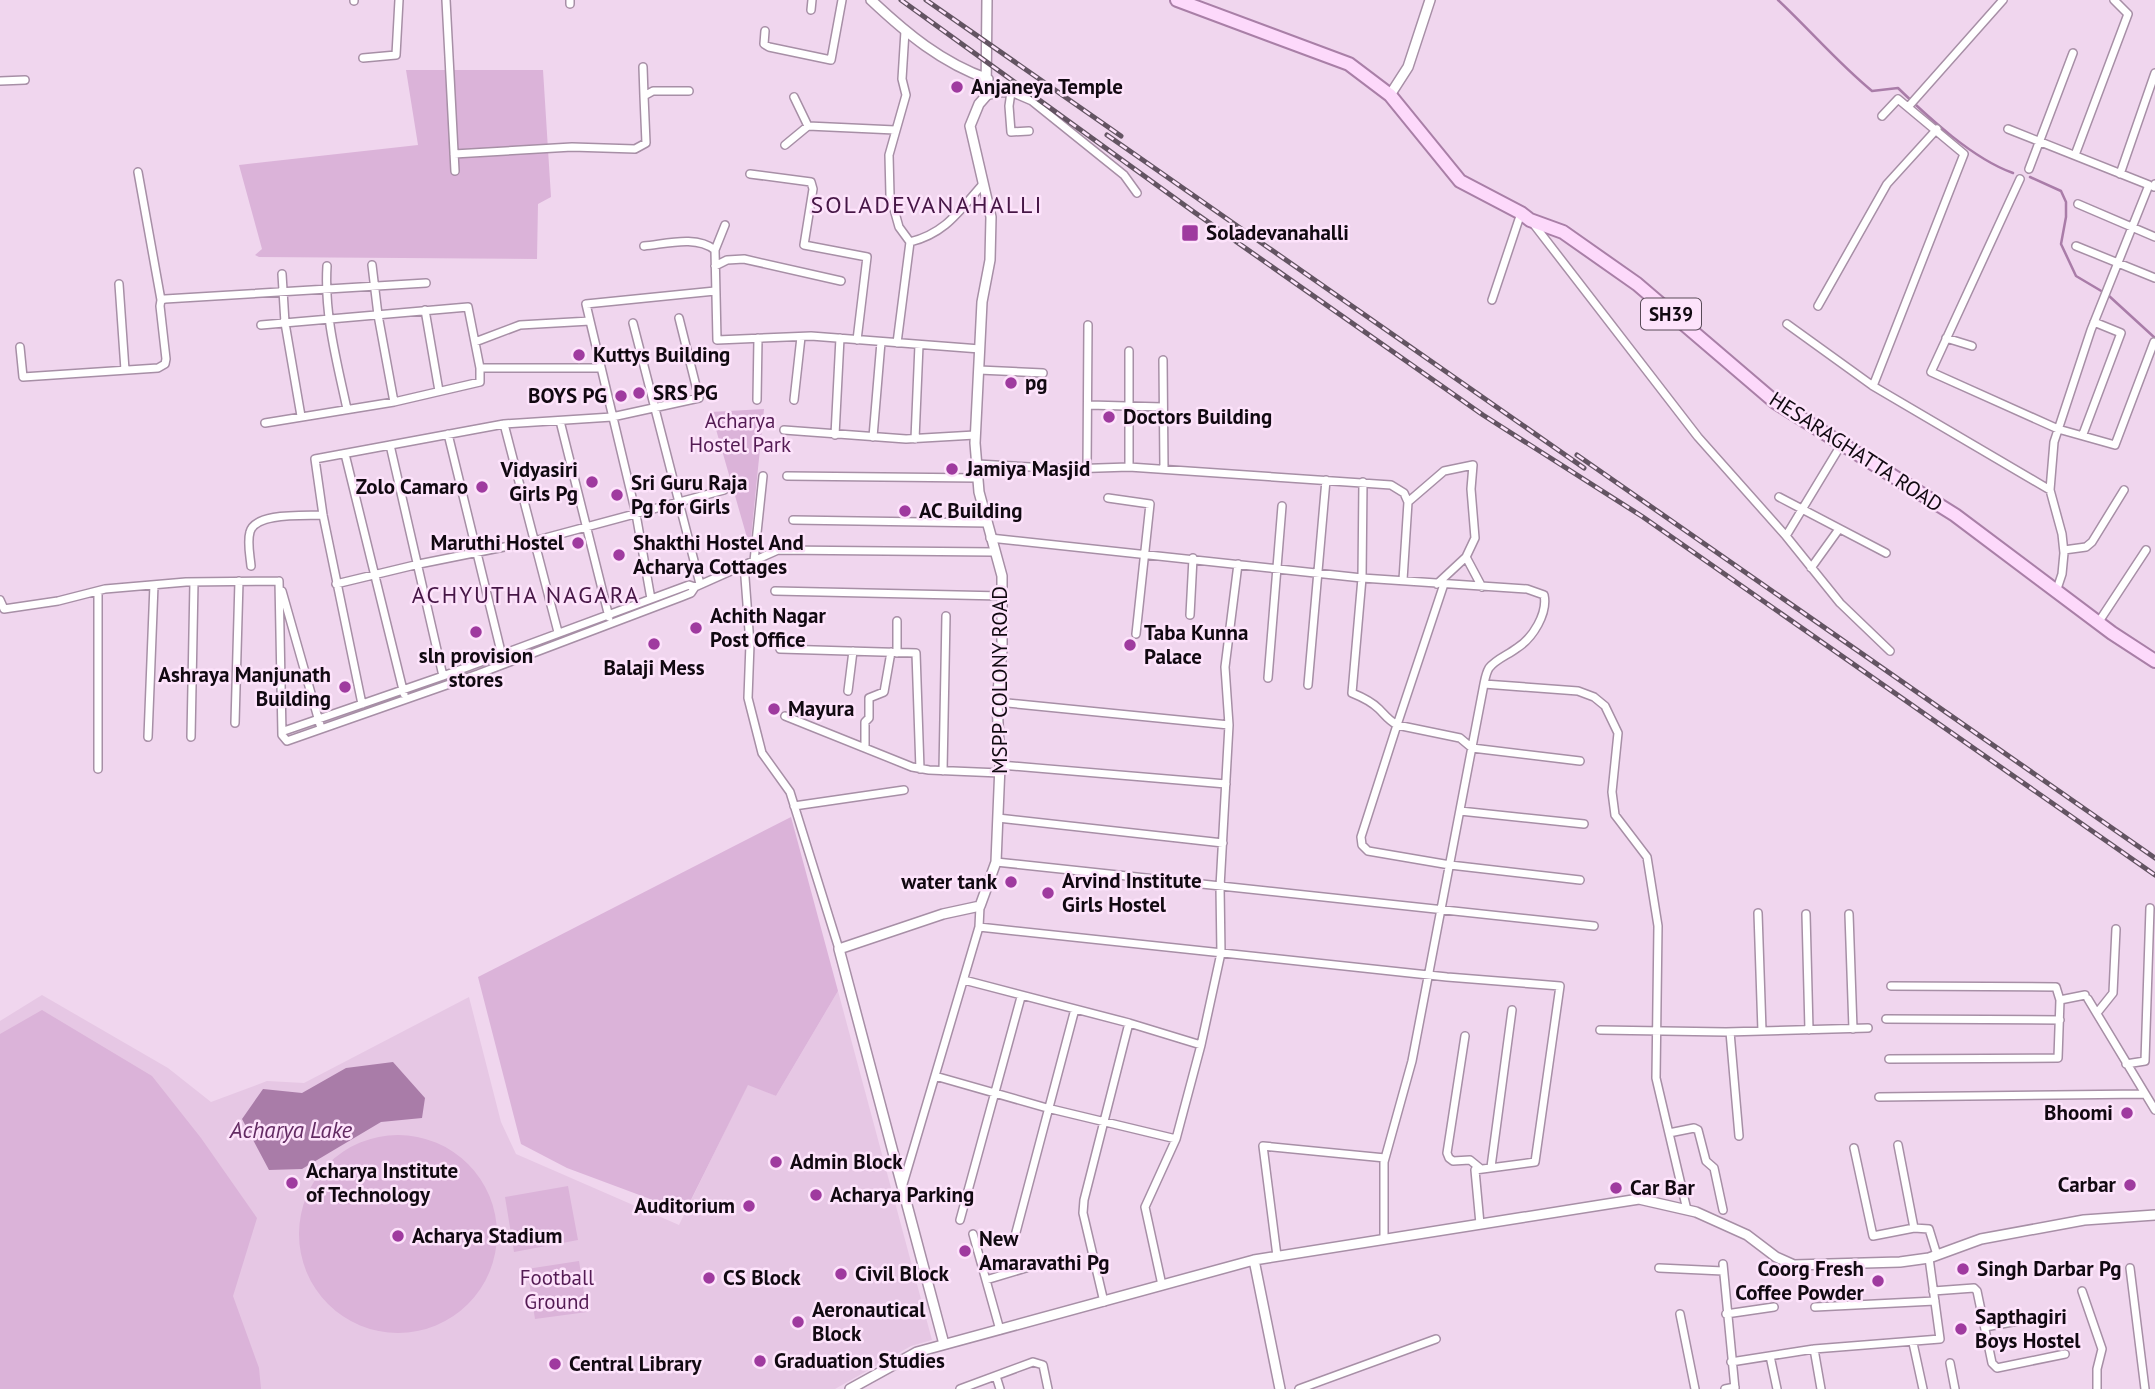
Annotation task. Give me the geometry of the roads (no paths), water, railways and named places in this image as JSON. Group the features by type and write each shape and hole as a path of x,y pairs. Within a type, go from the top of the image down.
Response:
{"main road":[{"name":"HESARAGHATTA ROAD","path":"1177,0 1349,64 1390,95 1460,181 1563,232 1637,284 1775,402 1841,446 1955,515 2098,623 2154,660"}],"street":[{"path":"363,58 396,55 400,0"},
{"path":"446,0 455,171"},
{"path":"811,10 812,0"},
{"path":"765,31 764,44 769,47 831,60 842,0"},
{"path":"871,0 939,57 988,79"},
{"name":"MSPP COLONY ROAD","path":"901,1188 979,927 980,906 996,862 1002,576 979,492 975,435 982,302 990,260 991,217 970,126 979,104 986,96 987,0"},
{"path":"1390,95 1408,67 1430,0"},
{"path":"1909,106 2003,0"},
{"path":"2076,155 2128,14 2114,0"},
{"path":"897,343 910,242 899,227 890,195 889,155 906,95 902,79 905,31"},
{"path":"2029,169 2073,53"},
{"path":"454,154 572,147 635,149 646,143 643,67"},
{"path":"2120,174 2155,73"},
{"path":"0,81 25,80"},
{"path":"644,96 653,91 689,91"},
{"path":"1011,92 1011,132 1029,131"},
{"path":"986,96 1011,92 1032,101 1124,175 1137,193"},
{"path":"794,97 808,125"},
{"path":"1873,386 1964,155 1898,99 1882,116"},
{"path":"785,145 808,125 895,130"},
{"path":"2008,129 2153,186 2132,227 2094,322 2054,442 2050,490 2064,550 2062,574 2056,592"},
{"path":"1818,306 1887,184 1937,130"},
{"path":"20,347 23,377 158,368 165,364 161,300 138,172"},
{"path":"750,174 811,182 813,186 804,245 867,257 857,340"},
{"path":"2020,178 1931,372 2058,429 2115,445 2154,342"},
{"path":"910,242 941,230 983,184"},
{"path":"2078,204 2155,237"},
{"path":"1492,300 1526,216"},
{"path":"1526,216 1698,437 1786,536 1840,603 1891,651"},
{"path":"725,225 715,250 717,340 840,338 980,349"},
{"path":"644,246 692,242 707,244 715,250"},
{"path":"2076,246 2155,278"},
{"path":"715,266 727,260 744,259 841,281"},
{"path":"372,265 377,316 394,402"},
{"path":"327,266 329,321 347,409"},
{"path":"282,274 285,323 302,416"},
{"path":"161,300 426,283"},
{"path":"119,284 125,370"},
{"path":"650,599 636,514 586,304 715,291"},
{"path":"261,325 468,307 480,368 480,382 394,402 265,423"},
{"path":"425,310 439,391"},
{"path":"362,704 336,584 315,459 504,424 612,418 699,398 679,318"},
{"path":"475,342 520,325 590,321"},
{"path":"2083,434 2121,333 2094,322"},
{"path":"279,581 282,735 286,741 504,664 691,593 697,585 679,503 632,323"},
{"path":"1787,324 1873,386 2050,490"},
{"path":"1087,468 1088,325"},
{"path":"794,400 801,337"},
{"path":"757,400 758,338"},
{"path":"835,435 840,338"},
{"path":"1947,338 1972,346"},
{"path":"873,437 881,342"},
{"path":"915,439 919,345"},
{"path":"1129,351 1129,467"},
{"path":"1163,360 1164,470"},
{"path":"480,368 601,368"},
{"path":"979,370 1043,373"},
{"path":"1089,405 1163,407"},
{"path":"560,421 611,623"},
{"path":"504,424 558,632"},
{"path":"784,430 915,439 975,435"},
{"path":"448,434 504,664"},
{"path":"390,445 443,676"},
{"path":"1786,536 1841,446"},
{"path":"345,454 405,699"},
{"path":"977,464 1129,467 1391,485 1404,493 1408,502 1403,580"},
{"path":"1408,502 1444,471 1472,465 1475,538 1466,557 1441,584 1361,836 1362,845 1368,851 1450,865 1580,880"},
{"path":"754,561 763,476"},
{"path":"787,476 978,478"},
{"path":"1308,685 1326,480"},
{"path":"1363,482 1362,578 1352,693 1370,701 1381,710 1385,718 1397,725 1460,738 1472,748 1580,761"},
{"path":"336,584 534,541 724,490"},
{"path":"2064,550 2086,547 2092,542 2123,490"},
{"path":"1779,497 1886,553"},
{"path":"1108,498 1150,504 1136,634"},
{"path":"1268,678 1282,506"},
{"path":"251,566 249,541 254,523 265,518 323,515"},
{"path":"793,520 988,523"},
{"path":"1811,568 1839,529"},
{"path":"990,538 1362,578 1527,589 1544,595 1546,609 1543,617 1520,647 1494,662 1488,670 1484,684 1412,1061 1385,1157 1384,1239"},
{"path":"284,732 689,585 697,585 778,550 994,552"},
{"path":"2098,623 2146,550"},
{"path":"1466,557 1482,587"},
{"path":"1190,615 1193,558"},
{"path":"744,564 750,644 748,698 762,752 790,792 839,948 944,1344"},
{"path":"1162,1285 1145,1207 1176,1139 1222,953 1220,887 1229,725 1225,667 1238,564"},
{"path":"0,600 2,609 58,601 98,591 153,585 279,581"},
{"path":"279,581 318,720 323,729"},
{"path":"191,737 194,582"},
{"path":"234,723 239,582"},
{"path":"148,737 153,585"},
{"path":"98,591 98,769"},
{"path":"775,591 1002,596"},
{"path":"943,771 946,616"},
{"path":"865,748 869,698 884,692 894,652 897,621"},
{"path":"780,649 916,653 919,769"},
{"path":"848,691 853,651"},
{"path":"1484,684 1578,691 1594,697 1605,706 1618,733 1612,792 1615,815 1647,857 1658,926 1656,1078 1687,1210"},
{"path":"998,702 1229,725"},
{"path":"785,716 919,769 1000,769 1226,784"},
{"path":"794,806 904,790"},
{"path":"1460,811 1584,824"},
{"path":"998,818 1223,843"},
{"path":"996,862 1594,926"},
{"path":"839,948 943,914 980,906"},
{"path":"2145,1061 2150,908"},
{"path":"1758,913 1762,1031"},
{"path":"1806,914 1809,1030"},
{"path":"1849,914 1853,1029"},
{"path":"979,927 1428,975 1560,986 1535,1162 1475,1170 1480,1224"},
{"path":"2096,1013 2113,993 2116,929"},
{"path":"964,980 1129,1023 1201,1045"},
{"path":"1889,1059 2055,1059 2060,1055 2060,1000 2056,987 1891,986"},
{"path":"960,1220 1021,996"},
{"path":"2060,1000 2087,997 2155,1110"},
{"path":"1015,1236 1075,1009"},
{"path":"1492,1167 1511,1010"},
{"path":"1886,1019 2060,1020"},
{"path":"1104,1301 1083,1213 1084,1200 1129,1023"},
{"path":"1600,1030 1730,1032 1868,1028"},
{"path":"1730,1032 1739,1136"},
{"path":"1465,1036 1447,1153 1453,1161 1470,1160 1481,1168"},
{"path":"2126,1065 2155,1060"},
{"path":"935,1076 1047,1108 1176,1139"},
{"path":"1879,1097 2144,1094"},
{"path":"1669,1133 1694,1128 1698,1130 1706,1161 1714,1168 1723,1210"},
{"path":"1898,1145 1914,1228"},
{"path":"1278,1256 1263,1146 1385,1157"},
{"path":"1731,1362 1814,1349 1940,1339 1928,1228 1873,1236 1854,1147"},
{"path":"850,1389 917,1352 1254,1260 1639,1199 1687,1210 1747,1235 1776,1257 1794,1265 1900,1262 1933,1256 1981,1239 2084,1220 2155,1215"},
{"path":"973,1234 1000,1330"},
{"path":"1254,1260 1280,1389"},
{"path":"986,1280 1039,1264 1063,1262"},
{"path":"1659,1268 1723,1267 1735,1388 1725,1389"},
{"path":"2130,1268 2145,1389"},
{"path":"1933,1291 1974,1287 1992,1363 1997,1368 2065,1354"},
{"path":"2082,1291 2102,1349 2097,1369 2098,1389"},
{"path":"1815,1307 1934,1301"},
{"path":"1726,1314 1774,1307"},
{"path":"1681,1314 1695,1389"},
{"path":"1985,1327 2035,1318"},
{"path":"1298,1389 1436,1339"},
{"path":"1913,1343 1922,1389 1917,1389"},
{"path":"1814,1349 1821,1389"},
{"path":"1770,1356 1777,1389"},
{"path":"960,1389 1033,1362 1043,1364 1048,1389"},
{"path":"1950,1363 1955,1389"},
{"path":"996,1376 1000,1389"}],"water":[{"name":"Acharya Lake","path":"393,1062 425,1098 422,1118 381,1122 302,1169 269,1170 242,1119 263,1089 302,1093 346,1068"}],"waterway":[{"path":"1778,0 1872,91 1898,88 1967,148 2013,173"},
{"path":"2030,177 2061,191 2066,202 2061,244 2076,276 2103,292"},
{"path":"2108,295 2155,338"}],"railway":[{"path":"901,0 1194,212 1483,415 1643,517 2155,875"},
{"path":"926,0 1121,136"},
{"path":"1107,135 1584,468"},
{"path":"1577,455 2155,858"}],"place":[{"name":"Anjaneya Temple","path":"957,87"},
{"name":"Soladevanahalli","path":"1190,233"},
{"name":"Kuttys Building","path":"579,355"},
{"name":"pg","path":"1011,383"},
{"name":"SRS PG","path":"639,393"},
{"name":"BOYS PG","path":"621,396"},
{"name":"Doctors Building","path":"1109,417"},
{"name":"Jamiya Masjid","path":"952,469"},
{"name":"Vidyasiri Girls Pg","path":"592,482"},
{"name":"Zolo Camaro","path":"482,487"},
{"name":"Sri Guru Raja Pg for Girls","path":"617,495"},
{"name":"AC Building","path":"905,511"},
{"name":"Maruthi Hostel","path":"578,543"},
{"name":"Shakthi Hostel And Acharya Cottages","path":"619,555"},
{"name":"Achith Nagar Post Office","path":"696,628"},
{"name":"sln provision stores","path":"476,632"},
{"name":"Balaji Mess","path":"654,644"},
{"name":"Taba Kunna Palace","path":"1130,645"},
{"name":"Ashraya Manjunath Building","path":"345,687"},
{"name":"Mayura","path":"774,709"},
{"name":"water tank","path":"1011,882"},
{"name":"Arvind Institute Girls Hostel","path":"1048,893"},
{"name":"Bhoomi","path":"2127,1113"},
{"name":"Admin Block","path":"776,1162"},
{"name":"Acharya Institute of Technology","path":"292,1183"},
{"name":"Carbar","path":"2130,1185"},
{"name":"Car Bar","path":"1616,1188"},
{"name":"Acharya Parking","path":"816,1195"},
{"name":"Auditorium","path":"749,1206"},
{"name":"Acharya Stadium","path":"398,1236"},
{"name":"New Amaravathi Pg","path":"965,1251"},
{"name":"Singh Darbar Pg","path":"1963,1269"},
{"name":"Civil Block","path":"841,1274"},
{"name":"CS Block","path":"709,1278"},
{"name":"Coorg Fresh Coffee Powder","path":"1878,1281"},
{"name":"Aeronautical Block","path":"798,1322"},
{"name":"Sapthagiri Boys Hostel","path":"1961,1329"},
{"name":"Graduation Studies","path":"760,1361"},
{"name":"Central Library","path":"555,1364"}],"district":[{"name":"SOLADEVANAHALLI","path":"927,205"},
{"name":"ACHYUTHA NAGARA","path":"526,595"}],"park label":[{"name":"Acharya Hostel Park","path":"740,433"},
{"name":"Football Ground","path":"557,1290"}]}
